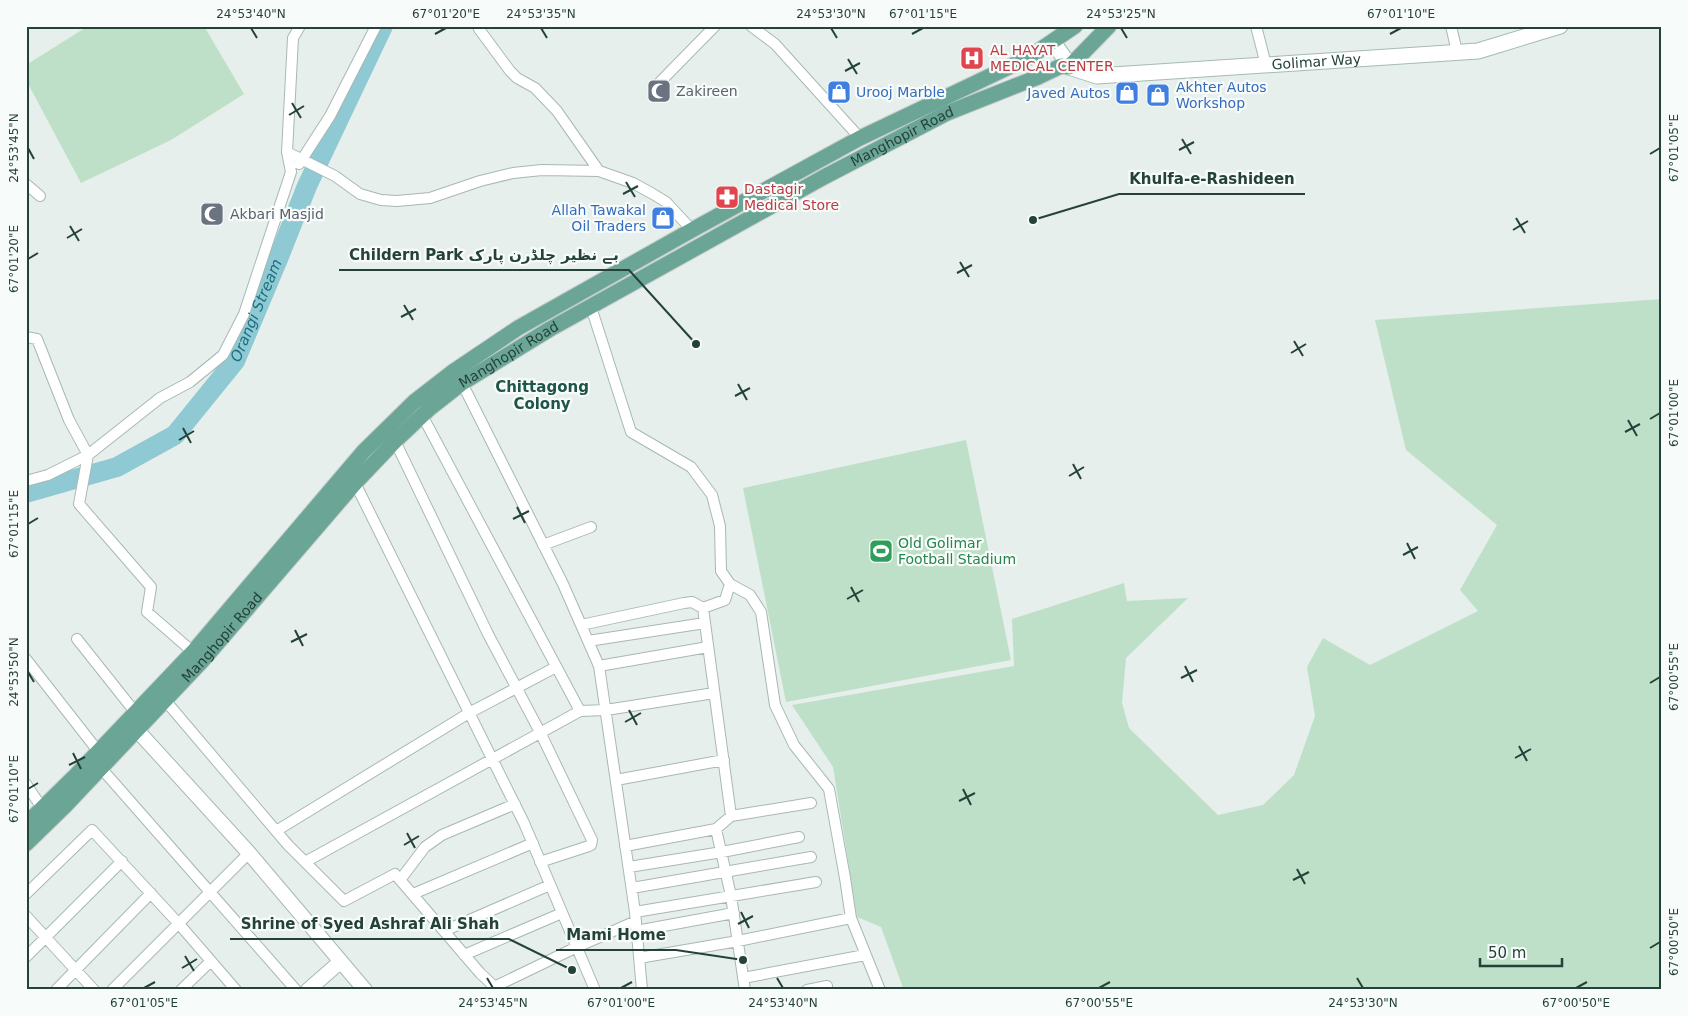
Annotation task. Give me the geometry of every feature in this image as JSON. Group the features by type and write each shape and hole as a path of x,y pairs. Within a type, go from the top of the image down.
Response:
{"main road":[{"name":"Manghopir Road","path":"26,824 193,652 364,451 414,402 454,371 518,328 692,230 860,138 1028,58 1075,26"},
{"path":"1053,42 1069,67 1109,26"},
{"name":"Golimar Way","path":"1069,67 1097,76 1478,51 1560,26"},
{"name":"Manghopir Road","path":"26,844 64,807 164,699 202,661 355,482 422,415 462,383 550,329 816,182 947,113 1061,66 1069,67"}],"street":[{"path":"291,172 287,152 293,38 300,26"},
{"path":"26,481 48,475 88,454 160,398 190,382 224,355 244,314 291,172 302,160 330,116 376,26"},
{"path":"660,82 715,26"},
{"path":"751,26 775,44 860,138"},
{"path":"1256,26 1266,65"},
{"path":"1451,26 1457,52"},
{"path":"479,29 510,71 517,78 535,88 556,111 599,170"},
{"path":"287,152 335,176 360,194 397,202 430,198 480,181 513,173 542,170 599,170 633,183 666,202 692,230"},
{"path":"26,184 40,196"},
{"path":"591,307 631,432 691,467 712,495 720,526 721,571 730,584 750,595 761,612 775,705 794,745 829,789 851,918 880,990"},
{"path":"26,337 37,340 69,420 88,454 79,504 151,587 146,612 193,652"},
{"path":"462,383 563,584 599,666 632,888 642,990"},
{"path":"422,415 580,711"},
{"path":"395,441 488,634 541,734 592,843 589,846 540,862"},
{"path":"355,482 515,804 596,990"},
{"path":"543,545 591,527"},
{"path":"581,625 684,602 692,602 703,608 725,600 730,584"},
{"path":"703,608 731,816"},
{"path":"588,641 705,623"},
{"path":"77,639 135,712"},
{"path":"599,666 708,647"},
{"path":"26,659 98,751"},
{"path":"276,831 469,713 556,667"},
{"path":"305,862 352,838 492,758 541,734 580,711 606,710 714,693"},
{"path":"164,699 276,831 344,901 395,874 480,973 496,988 577,947 636,922 731,896 816,882"},
{"path":"136,729 249,854 364,990"},
{"path":"616,780 724,760"},
{"path":"101,768 296,990"},
{"path":"26,784 42,808"},
{"path":"625,846 716,829 731,816 811,802"},
{"path":"400,880 425,847 432,841 515,804"},
{"path":"716,829 731,896 745,990"},
{"path":"26,894 92,830 179,924 236,990"},
{"path":"628,867 799,838"},
{"path":"413,894 533,843"},
{"path":"112,990 249,854"},
{"path":"632,888 810,857"},
{"path":"26,957 122,861"},
{"path":"444,931 550,886"},
{"path":"56,990 151,893"},
{"path":"464,954 562,912"},
{"path":"636,922 734,913"},
{"path":"26,916 94,990"},
{"path":"639,958 738,941 851,918"},
{"path":"744,978 865,955"},
{"path":"181,990 211,961"},
{"path":"308,990 340,962"},
{"path":"807,990 827,986"}],"green space":[{"path":"88,26 204,26 244,94 171,140 81,183 26,80 26,65"},
{"path":"1662,299 1662,990 903,990 881,927 857,917 833,767 792,705 1014,666 1012,619 1124,583 1127,601 1188,598 1126,658 1122,703 1129,728 1218,815 1263,805 1294,775 1315,716 1307,667 1323,638 1370,665 1478,611 1460,590 1497,525 1406,450 1375,320"},
{"path":"966,440 1011,660 786,702 743,488"}],"waterway":[{"name":"Orangi Stream","path":"26,493 117,467 175,435 235,361 307,186 383,26"}],"place":[{"name":"AL HAYAT MEDICAL CENTER","path":"972,58"},
{"name":"Zakireen","path":"659,91"},
{"name":"Urooj Marble","path":"839,92"},
{"name":"Javed Autos","path":"1127,93"},
{"name":"Akhter Autos Workshop","path":"1158,95"},
{"name":"Dastagir Medical Store","path":"727,197"},
{"name":"Akbari Masjid","path":"212,214"},
{"name":"Allah Tawakal Oil Traders","path":"663,218"},
{"name":"Khulfa-e-Rashideen","path":"1033,220"},
{"name":"Childern Park بے نظیر چلڈرن پارک","path":"696,344"},
{"name":"Old Golimar Football Stadium","path":"881,551"},
{"name":"Mami Home","path":"743,960"},
{"name":"Shrine of Syed Ashraf Ali Shah","path":"572,970"}],"district":[{"name":"Chittagong Colony","path":"542,396"}]}
